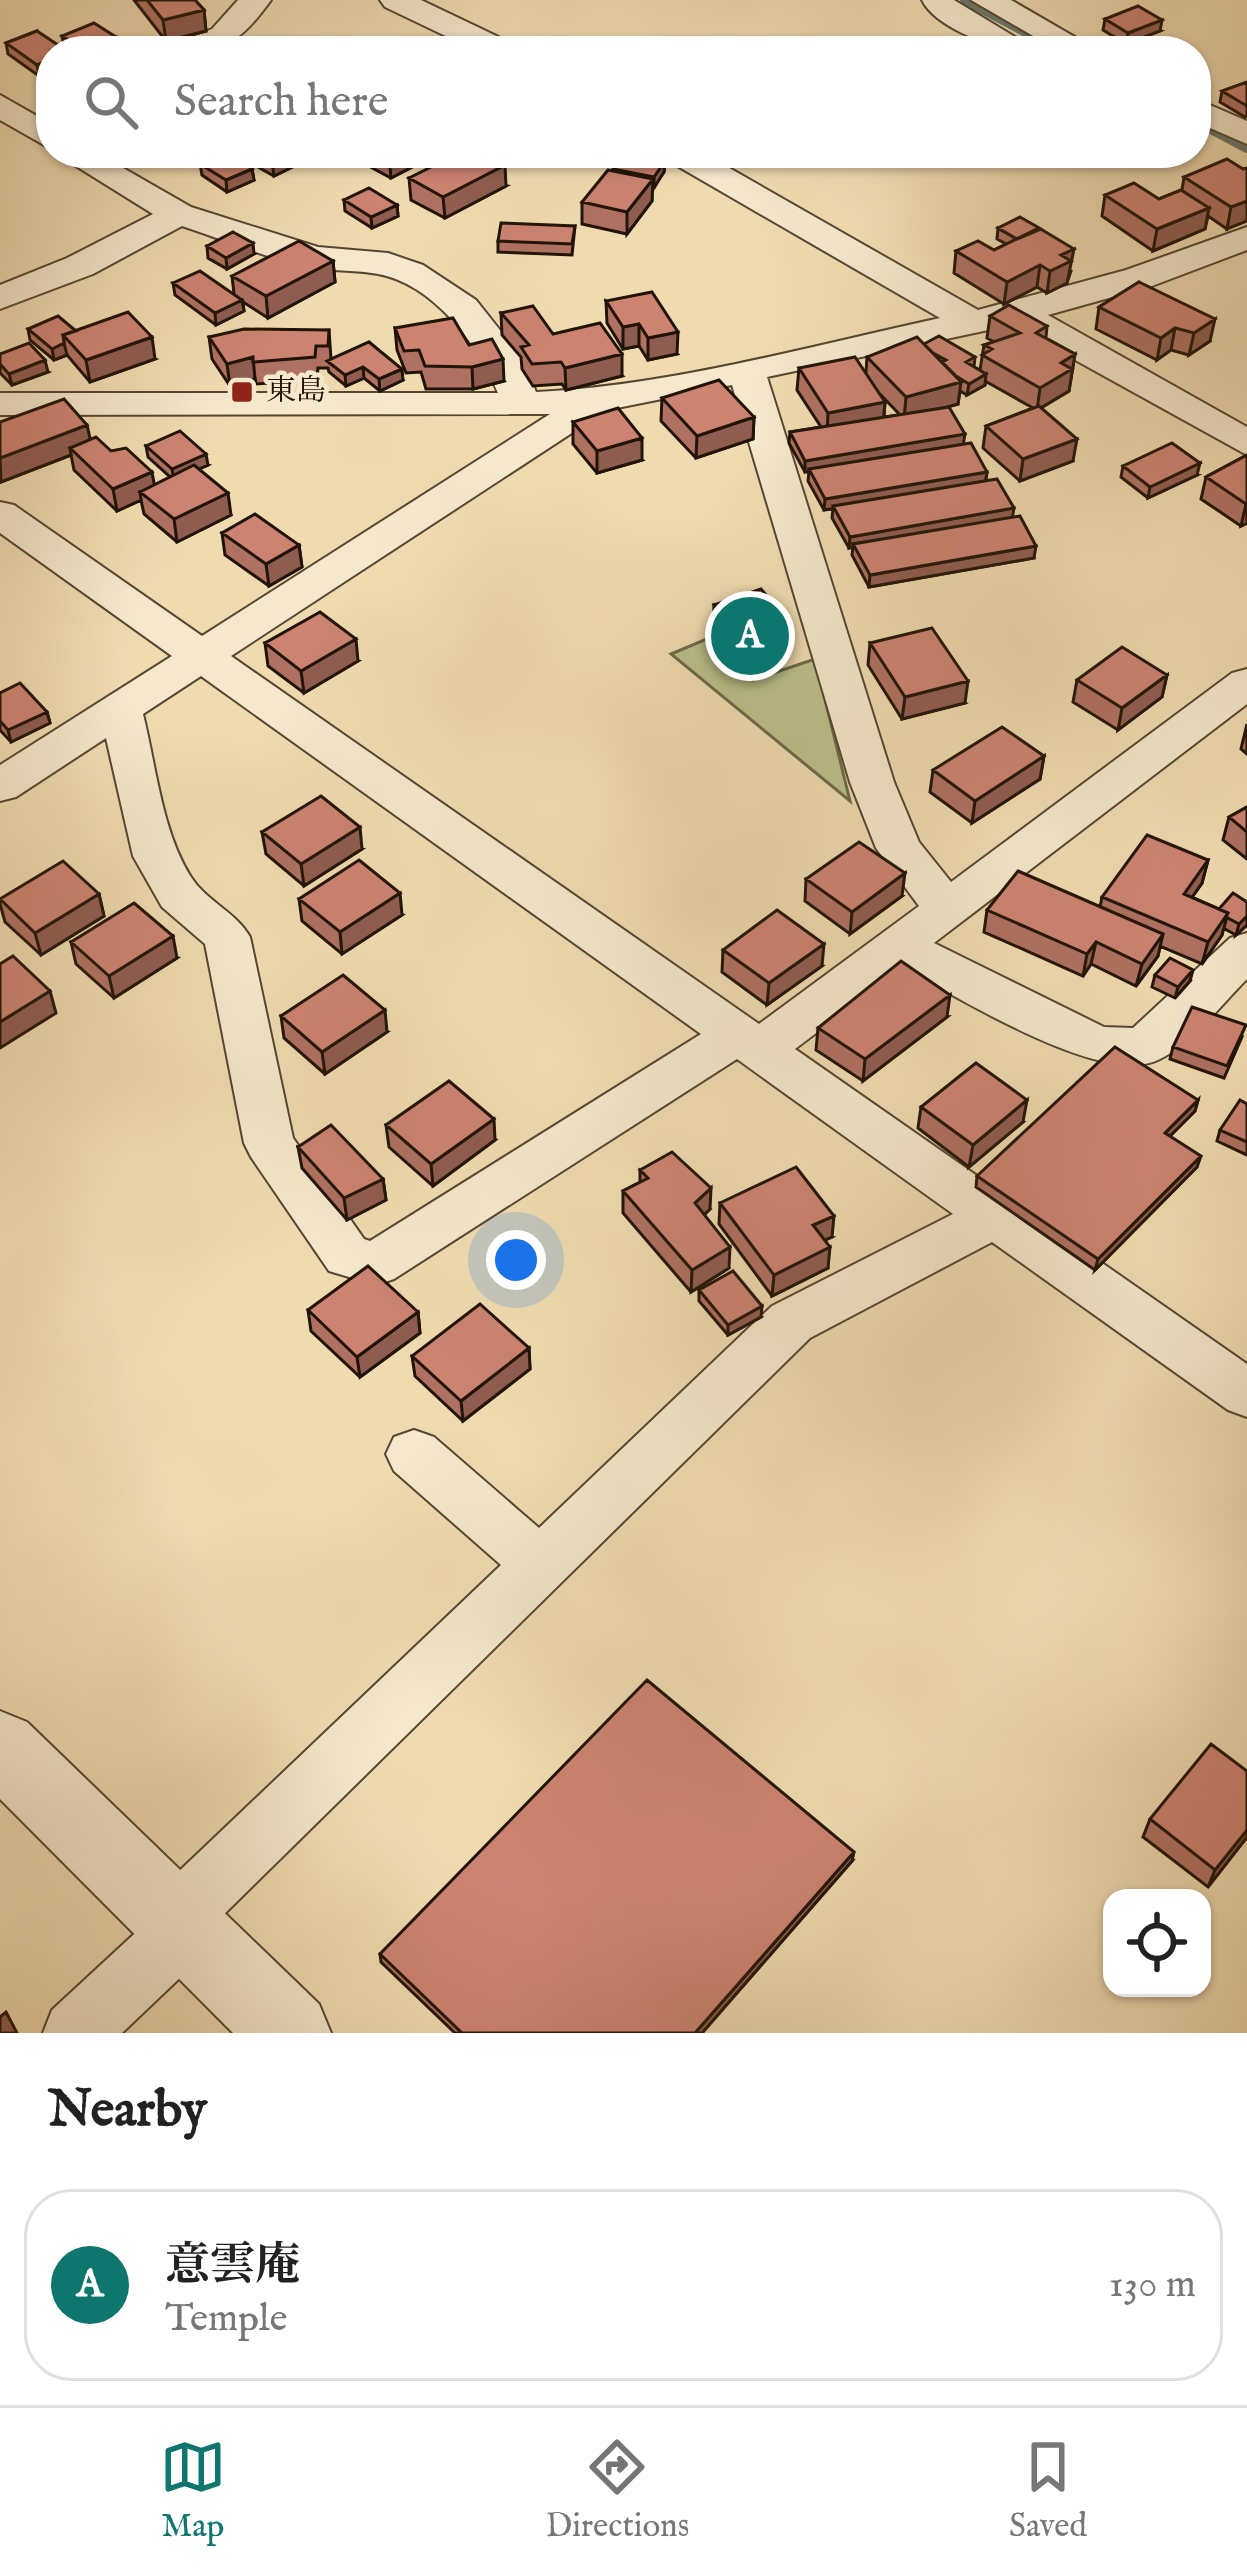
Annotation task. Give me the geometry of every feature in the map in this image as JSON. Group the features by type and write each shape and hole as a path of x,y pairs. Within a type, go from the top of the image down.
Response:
{"street":[{"path":"223,36 255,0"},
{"path":"396,0 471,36"},
{"path":"938,0 940,6 996,36"},
{"path":"987,0 1055,36"},
{"path":"1211,122 1241,149"},
{"path":"1211,145 1241,149"},
{"path":"98,168 178,214 314,257 388,264 410,273 463,308 503,358 522,404"},
{"path":"706,168 969,320"},
{"path":"0,298 80,266 178,214"},
{"path":"0,404 597,400 1017,313 1139,278 1247,238"},
{"path":"1017,313 1247,443"},
{"path":"746,369 872,782 899,848 947,909"},
{"path":"0,786 597,400"},
{"path":"0,514 1247,1394"},
{"path":"120,708 156,856 178,895 227,937 268,1143 347,1256 376,1264 750,1042 898,946 1247,683"},
{"path":"898,946 1097,1045 1141,1047 1160,1035 1247,950"},
{"path":"74,2033 539,1563 791,1322 996,1216"},
{"path":"414,1454 539,1563"},
{"path":"0,1747 290,2033"}],"green space":[{"path":"709,638 753,680 815,659 850,801 671,654"}],"building":[{"path":"147,0 195,0 204,10 163,20"},
{"path":"1138,6 1162,20 1128,33 1105,19"},
{"path":"94,23 114,36 62,36"},
{"path":"37,31 44,36 36,36 36,64 6,43"},
{"path":"1247,82 1247,106 1222,91"},
{"path":"1227,159 1247,168 1247,201 1231,207 1184,177"},
{"path":"206,168 252,169 226,180"},
{"path":"429,168 499,168 443,197 409,178"},
{"path":"614,168 660,168 654,177"},
{"path":"608,170 653,179 627,212 582,202"},
{"path":"1134,183 1159,199 1181,190 1209,208 1157,229 1105,195"},
{"path":"369,188 397,205 371,217 344,200"},
{"path":"1020,217 1041,229 1017,239 998,228"},
{"path":"501,223 575,226 572,244 498,241"},
{"path":"1039,228 1074,249 1061,255 1071,261 1050,271 1040,265 1007,282 956,251 978,241 994,250"},
{"path":"233,232 253,243 226,258 207,246"},
{"path":"299,241 333,261 266,296 232,276"},
{"path":"200,271 242,300 215,313 173,283"},
{"path":"1139,282 1215,319 1194,333 1175,328 1161,338 1099,307"},
{"path":"652,292 678,332 648,338 639,324 623,327 606,301"},
{"path":"1009,305 1047,326 1036,333 1075,354 1061,363 1072,369 1040,388 982,355 992,349 984,345 1020,333 990,316"},
{"path":"533,306 553,334 600,323 622,354 565,368 561,362 532,364 521,347 529,345 501,313"},
{"path":"128,312 152,337 86,360 63,335"},
{"path":"58,316 76,331 63,335 64,343 52,349 28,329"},
{"path":"453,318 469,345 492,339 503,359 472,367 425,366 419,350 404,351 395,328"},
{"path":"244,329 329,330 328,346 316,346 315,357 253,362 253,357 227,364 209,337"},
{"path":"939,336 975,357 966,362 986,374 969,384 956,376 942,362 946,360 924,344"},
{"path":"917,337 961,382 906,397 867,357"},
{"path":"369,342 402,369 379,379 363,367 345,375 327,361"},
{"path":"29,343 45,360 9,374 0,364 0,354"},
{"path":"855,357 885,402 828,413 799,368"},
{"path":"719,380 754,417 697,436 662,398"},
{"path":"64,399 87,425 0,458 0,422"},
{"path":"1039,406 1077,439 1023,459 986,426"},
{"path":"949,407 965,434 805,461 790,432"},
{"path":"618,408 642,438 597,451 573,422"},
{"path":"180,431 206,454 172,469 146,446"},
{"path":"96,437 111,451 126,448 152,472 113,489 70,448"},
{"path":"971,443 987,472 825,499 809,469"},
{"path":"1172,443 1200,463 1150,487 1123,466"},
{"path":"1247,455 1247,503 1246,504 1206,477"},
{"path":"194,465 228,493 174,519 140,492"},
{"path":"997,479 1014,508 850,537 833,506"},
{"path":"255,514 299,545 266,564 222,533"},
{"path":"1020,516 1036,546 870,575 853,544"},
{"path":"761,589 790,623 742,639 714,605"},
{"path":"320,612 356,639 301,671 265,643"},
{"path":"932,628 968,681 905,697 870,643"},
{"path":"1122,647 1167,675 1122,708 1077,680"},
{"path":"20,683 47,712 8,730 0,721 0,693"},
{"path":"1002,727 1044,756 975,801 933,770"},
{"path":"321,796 360,827 301,864 262,832"},
{"path":"1247,807 1247,832 1229,817"},
{"path":"1147,835 1208,860 1184,894 1228,913 1208,942 1102,897"},
{"path":"859,842 905,873 852,912 806,879"},
{"path":"359,860 400,893 340,932 299,899"},
{"path":"63,861 99,894 35,933 0,899"},
{"path":"1018,871 1163,934 1142,964 1096,942 1087,954 987,910"},
{"path":"1233,893 1247,902 1247,916 1239,924 1219,909"},
{"path":"134,903 173,936 109,976 71,942"},
{"path":"777,910 824,944 769,983 723,950"},
{"path":"13,956 50,991 0,1022 0,964"},
{"path":"1170,958 1193,970 1178,987 1155,975"},
{"path":"901,961 950,995 865,1059 818,1028"},
{"path":"343,975 385,1010 322,1052 281,1016"},
{"path":"1192,1007 1246,1025 1227,1066 1173,1047"},
{"path":"1115,1047 1198,1100 1165,1133 1201,1156 1098,1259 977,1176"},
{"path":"976,1063 1027,1100 973,1145 921,1107"},
{"path":"449,1081 494,1119 431,1164 386,1125"},
{"path":"1240,1100 1247,1104 1247,1142 1220,1130"},
{"path":"331,1125 383,1179 344,1198 298,1147"},
{"path":"672,1152 711,1188 695,1203 730,1247 692,1270 623,1191 648,1178 640,1170"},
{"path":"796,1167 834,1216 813,1225 830,1247 774,1275 720,1203"},
{"path":"368,1266 418,1312 357,1357 308,1310"},
{"path":"733,1271 762,1306 728,1325 699,1290"},
{"path":"480,1304 529,1348 461,1401 412,1356"},
{"path":"647,1680 854,1852 695,2033 462,2033 380,1954"},
{"path":"1211,1744 1247,1771 1247,1830 1215,1870 1150,1819"}],"waterway":[{"path":"965,0 1033,36"},
{"path":"1211,129 1247,148"}],"place":[{"name":"東島","path":"242,392"},
{"name":"意雲庵","path":"750,636"}]}
